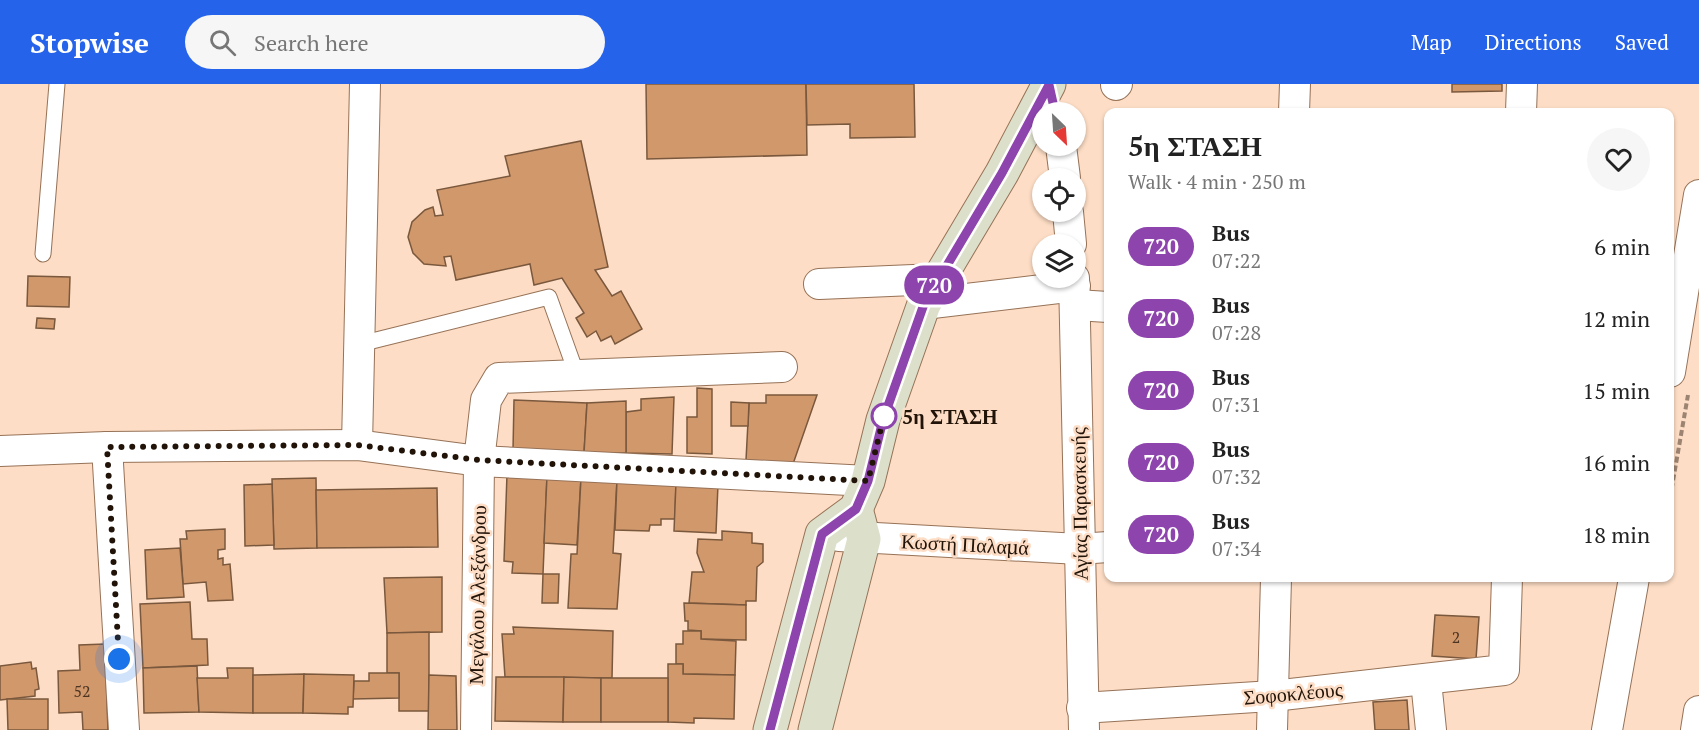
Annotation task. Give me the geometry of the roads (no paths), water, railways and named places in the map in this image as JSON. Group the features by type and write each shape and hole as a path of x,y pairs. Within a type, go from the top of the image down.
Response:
{"street":[{"path":"357,445 365,84"},
{"path":"1049,84 1052,102"},
{"path":"815,730 883,420 931,291 1002,173 1049,84"},
{"path":"1294,108 1295,84"},
{"path":"1521,108 1522,84"},
{"path":"1679,380 1684,298 1699,195"},
{"path":"819,284 931,291 1075,290 1104,305"},
{"name":"Αγίας Παρασκευής","path":"1075,290 1083,719"},
{"path":"577,375 782,367"},
{"name":"Μεγάλου Αλεξάνδρου","path":"476,730 479,460 486,400 499,378 577,375"},
{"name":"Κωστή Παλαμά","path":"0,451 107,447 357,445 863,510 1079,549 1104,547"},
{"path":"107,447 124,730"},
{"path":"770,730 822,534 863,510"},
{"path":"1272,730 1276,582"},
{"name":"Σοφοκλέους","path":"1083,719 1273,696 1426,681 1504,670 1507,582"},
{"path":"1607,730 1633,582"},
{"path":"1426,681 1431,730"},
{"path":"1696,730 1699,711"}],"lane":[{"path":"43,254 57,84"},
{"path":"360,344 549,297 577,375"}],"place":[{"name":"5η ΣΤΑΣΗ","path":"884,416"}]}
